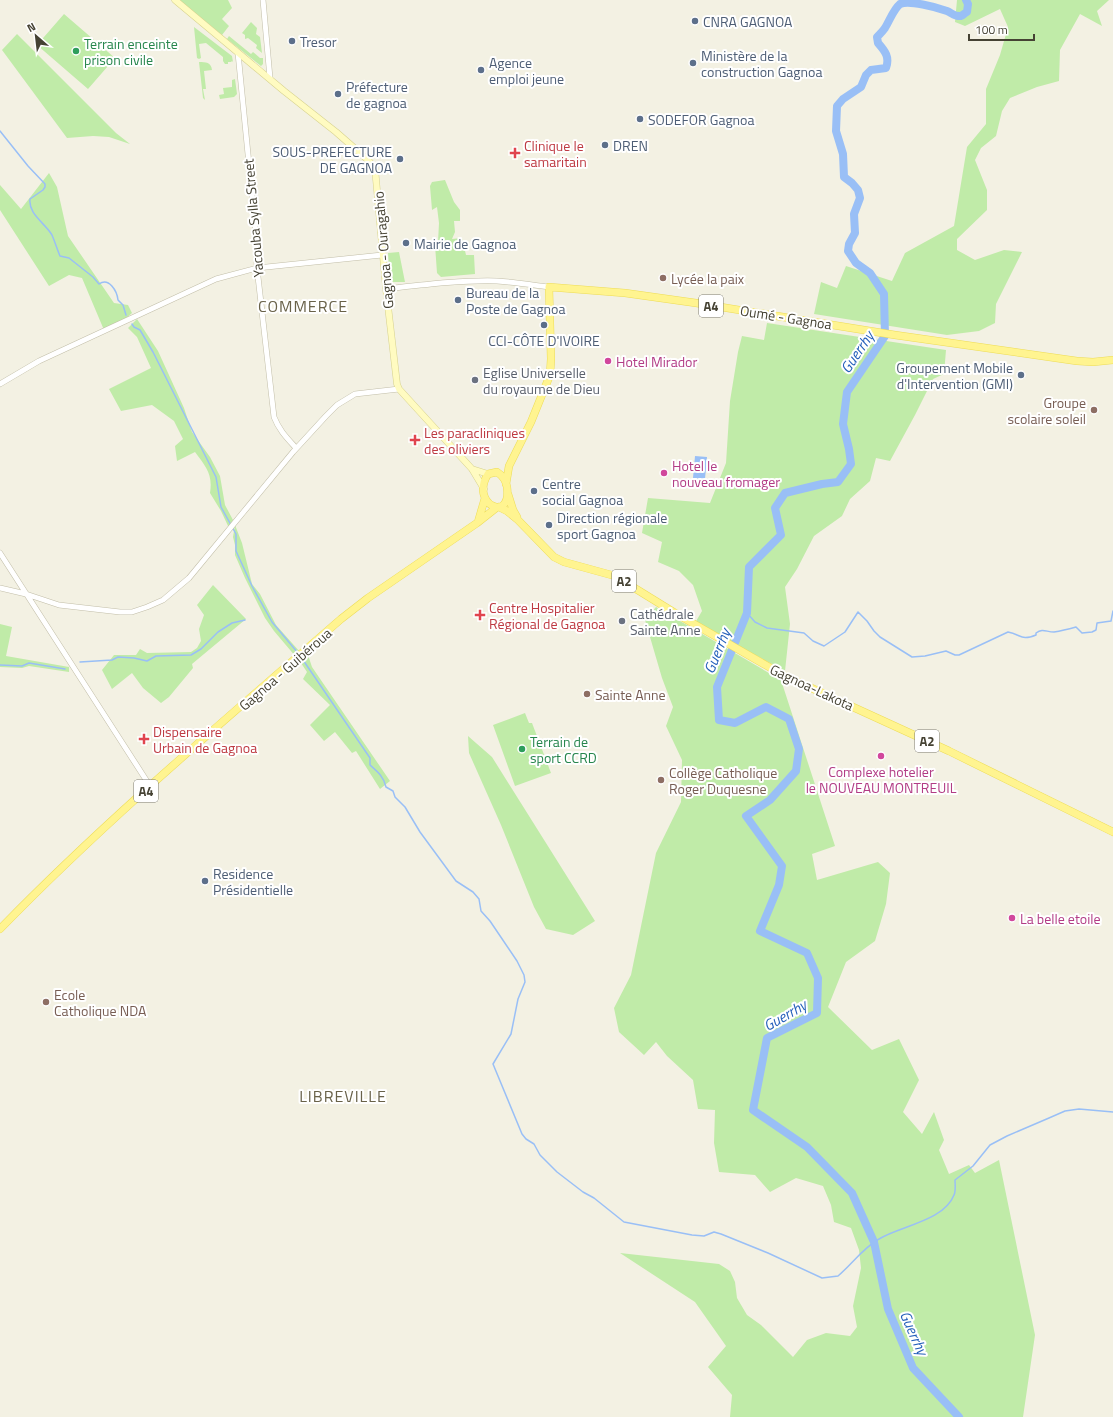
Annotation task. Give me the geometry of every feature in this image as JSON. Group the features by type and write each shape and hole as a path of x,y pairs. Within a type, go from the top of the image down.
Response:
{"main road":[{"name":"Gagnoa - Ouragahio","path":"175,0 341,137 375,168 382,255 397,384 399,389"},
{"name":"Oumé - Gagnoa","path":"549,287 625,293 895,335 1077,361 1093,362 1113,360"},
{"path":"485,498 490,505 497,507 505,502 509,466 531,422 550,375 552,359 549,287"},
{"path":"399,389 472,469 484,489"},
{"path":"472,469 488,474 497,472 509,466"},
{"path":"497,472 503,476 507,487"},
{"path":"478,522 485,498 484,484 488,474"},
{"name":"Gagnoa-Lakota","path":"507,487 513,510 523,526"},
{"name":"Gagnoa-Lakota","path":"497,507 514,516 554,557 564,562 615,576 783,676 962,758 1113,832"},
{"name":"Gagnoa - Guibéroua","path":"0,929 55,874 150,786 341,619 368,598 478,522 497,507"}],"street":[{"path":"263,0 270,78"},
{"name":"Yacouba Sylla Street","path":"238,53 255,225 257,268 274,417 282,434 296,448"},
{"path":"0,384 39,361 216,278 257,268 382,255"},
{"path":"386,289 430,284 497,281 549,287"},
{"path":"0,588 26,594 59,605 120,612 132,612 163,600 189,578 296,448 326,416 348,397 355,394 399,389"},
{"path":"0,553 150,786"}],"green space":[{"path":"179,0 228,0 232,8 222,19 229,26 222,35"},
{"path":"957,0 1109,0 1097,11 1102,26 1080,14 1060,50 1059,81 1037,87 1010,98 1002,111 996,136 981,148 975,160 987,190 987,210 957,239 957,250 975,260 1004,250 1022,252 996,304 995,323 979,331 947,335 814,314 821,282 837,288 846,266 892,281 905,253 954,226 967,147 986,124 986,89 1000,55 1008,27 1000,9 965,26 955,22"},
{"name":"Terrain enceinte prison civile","path":"64,14 115,58 88,89 37,45"},
{"path":"251,22 257,28 256,34 260,37 262,53 256,48 257,45 248,38 245,39 245,35 242,33"},
{"path":"194,27 232,56 233,62 228,62 228,64 225,64 223,57 206,43 199,44 201,58 197,58"},
{"path":"17,34 116,133 130,144 109,137 93,136 67,138 2,50"},
{"path":"229,36 251,54 253,52 260,58 263,58 263,64 261,66 227,39"},
{"path":"199,62 208,63 211,65 212,70 204,71 206,89 203,89 205,100 203,98"},
{"path":"235,79 237,94 234,97 220,99 219,95 224,94 223,88 232,87 232,80"},
{"path":"49,173 57,187 68,236 114,303 128,305 132,313 124,320 104,330 82,278 69,275 49,286 0,210 0,185 21,209"},
{"path":"445,180 454,202 460,210 460,221 454,221 455,232 452,239 462,238 466,255 474,255 475,274 441,277 437,273 435,245 438,242 439,223 437,207 432,210 430,186 432,182"},
{"path":"399,252 405,282 393,282 390,280 388,253"},
{"path":"137,319 158,351 184,408 192,432 210,457 220,476 225,505 233,520 229,528 210,493 211,486 208,471 195,452 177,461 175,446 183,439 174,421 152,405 121,411 109,389 151,368 137,337 128,328"},
{"path":"767,323 946,350 944,374 933,379 890,461 876,458 870,481 850,499 842,516 814,536 797,569 785,587 790,624 785,671 695,623 702,611 693,585 679,571 658,562 662,542 642,533 648,498 710,503 726,463 730,401 742,336 764,340"},
{"path":"235,525 242,543 252,584 260,594 276,625 300,652 296,657 265,618 245,578 235,555 233,537"},
{"path":"213,585 246,619 192,664 193,668 169,697 161,703 143,688 132,673 112,689 102,670 114,655 136,655 140,649 147,653 191,652 197,648 201,641 199,629 204,615 197,605"},
{"path":"656,607 781,680 835,846 812,854 817,880 878,862 890,873 886,904 875,941 846,962 828,1007 872,1050 899,1039 919,1080 903,1112 922,1134 934,1112 944,1140 939,1150 949,1174 969,1165 975,1173 999,1160 1035,1335 1023,1417 730,1417 732,1395 708,1367 726,1346 695,1302 620,1253 719,1264 730,1271 735,1282 737,1298 747,1315 761,1325 793,1357 807,1340 826,1333 850,1336 857,1327 853,1306 861,1268 859,1250 851,1228 834,1222 831,1205 823,1186 796,1178 770,1192 755,1175 719,1172 714,1143 715,1110 698,1109 693,1080 667,1056 656,1042 644,1055 619,1032 614,1008 631,975 656,853 681,802 682,760 666,726 673,707 662,678 645,620"},
{"path":"0,624 12,627 6,656 69,667 69,672 29,666 22,668 0,667"},
{"path":"307,652 312,667 390,781 380,789 356,751 352,753 335,732 324,741 310,725 330,705 303,679 307,672 299,660"},
{"name":"Terrain de sport CCRD","path":"525,713 529,723 532,723 551,773 515,786 493,725"},
{"path":"468,736 492,757 595,921 573,935 546,929 534,907 501,825 469,753"}],"water":[{"path":"695,456 707,457 705,479 693,478"}],"waterway":[{"name":"Guerrhy","path":"959,1417 913,1368 888,1309 874,1242 852,1193 807,1147 753,1110 767,1038 817,1013 818,978 807,953 760,931 779,885 782,866 746,816 770,800 796,771 799,749 789,719 766,707 735,723 719,720 717,687 747,613 749,567 781,535 775,508 785,493 822,484 838,482 851,464 843,424 847,392 885,336 884,294 870,273 856,263 848,251 849,244 855,233 854,214 860,198 858,190 844,177 843,154 836,131 837,106 843,99 861,87 866,75 871,70 886,68 887,57 878,43 877,37 885,28 893,12 900,4 923,4 961,16 967,12 968,4 966,0"},
{"path":"0,131 28,166 45,184 43,190 30,199 30,204 34,214 52,235 60,256 69,258 93,277 99,284 106,282 112,286 118,300 123,305 126,315"},
{"path":"132,324 140,330 153,352 216,477 221,507 236,534 236,551 252,586 272,622 298,653"},
{"path":"747,613 755,622 767,628 804,633 813,641 824,646 845,632 858,612 880,637 912,657 925,656 946,651 959,655 1008,632 1022,637 1031,637 1041,631 1054,632 1076,627 1082,633 1092,632 1096,630 1097,623 1111,621 1113,611"},
{"path":"80,662 112,660 118,657 147,661 156,656 191,655 201,649 218,632 232,623 245,620"},
{"path":"301,657 370,758 370,765 382,777 386,787 393,791 395,797 405,807 420,832 456,881 473,892 479,899 481,911 490,921 517,961 524,975 525,982 518,999 511,1034 493,1064 522,1134 526,1139 534,1144 540,1155 557,1172 583,1192 594,1198 624,1222 692,1235 704,1236 714,1232 768,1253 822,1278 838,1276 863,1251 879,1239 888,1234 921,1222 941,1211 949,1204 954,1195 955,1180 973,1166 990,1145 1065,1111 1079,1109 1113,1112"},
{"path":"0,665 22,666 29,663 65,669"}],"place":[{"name":"CNRA GAGNOA","path":"695,21"},
{"name":"Tresor","path":"292,41"},
{"name":"Terrain enceinte prison civile","path":"76,51"},
{"name":"Ministère de la construction Gagnoa","path":"693,63"},
{"name":"Agence emploi jeune","path":"481,70"},
{"name":"Préfecture de gagnoa","path":"338,94"},
{"name":"SODEFOR Gagnoa","path":"640,119"},
{"name":"DREN","path":"605,145"},
{"name":"Clinique le samaritain","path":"515,153"},
{"name":"SOUS-PREFECTURE DE GAGNOA","path":"400,159"},
{"name":"Mairie de Gagnoa","path":"406,243"},
{"name":"Lycée la paix","path":"663,278"},
{"name":"Bureau de la Poste de Gagnoa","path":"458,300"},
{"name":"CCI-CÔTE D'IVOIRE","path":"544,325"},
{"name":"Hotel Mirador","path":"608,361"},
{"name":"Groupement Mobile d'Intervention (GMI)","path":"1021,375"},
{"name":"Eglise Universelle du royaume de Dieu","path":"475,380"},
{"name":"Groupe scolaire soleil","path":"1094,410"},
{"name":"Les paracliniques des oliviers","path":"415,440"},
{"name":"Hotel le nouveau fromager","path":"664,473"},
{"name":"Centre social Gagnoa","path":"534,491"},
{"name":"Direction régionale sport Gagnoa","path":"549,525"},
{"name":"Centre Hospitalier Régional de Gagnoa","path":"480,615"},
{"name":"Cathédrale Sainte Anne","path":"622,621"},
{"name":"Sainte Anne","path":"587,694"},
{"name":"Dispensaire Urbain de Gagnoa","path":"144,739"},
{"name":"Terrain de sport CCRD","path":"522,749"},
{"name":"Complexe hotelier le NOUVEAU MONTREUIL","path":"881,756"},
{"name":"Collège Catholique Roger Duquesne","path":"661,780"},
{"name":"Residence Présidentielle","path":"205,881"},
{"name":"La belle etoile","path":"1012,918"},
{"name":"Ecole Catholique NDA","path":"46,1002"}],"district":[{"name":"COMMERCE","path":"303,306"},
{"name":"LIBREVILLE","path":"343,1096"}]}
